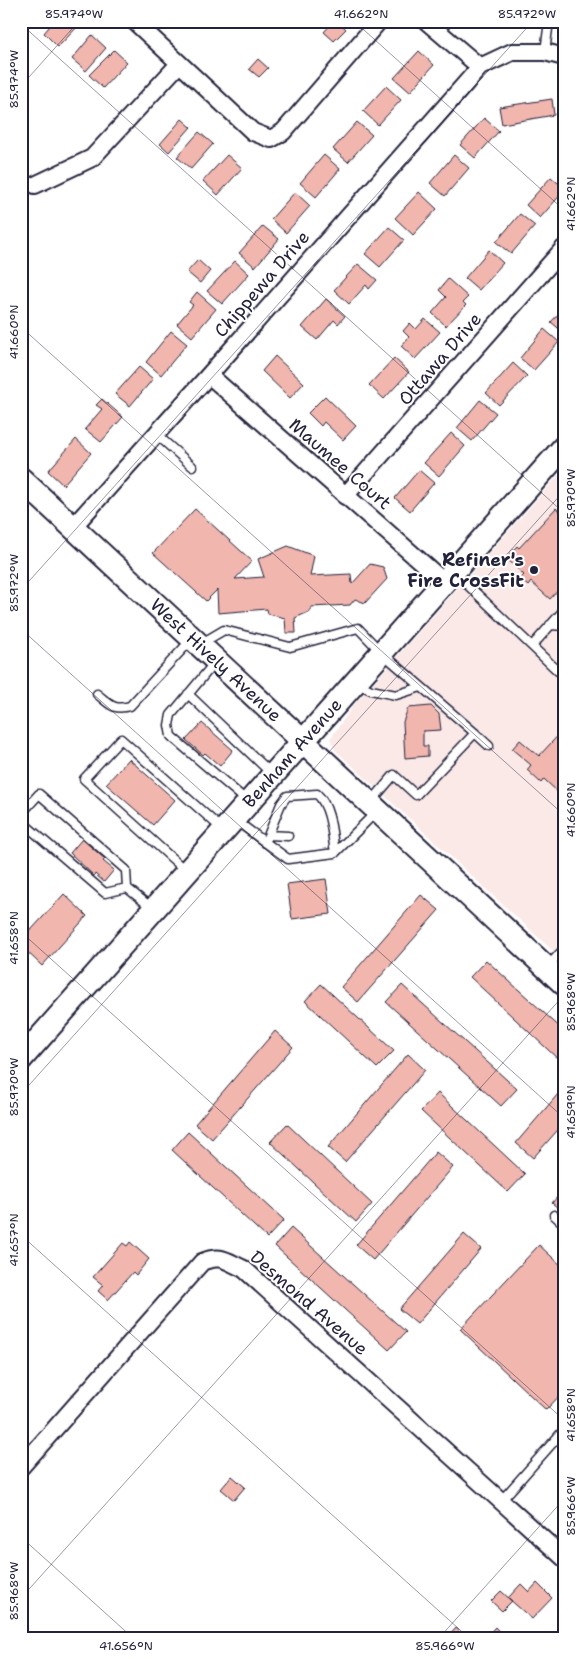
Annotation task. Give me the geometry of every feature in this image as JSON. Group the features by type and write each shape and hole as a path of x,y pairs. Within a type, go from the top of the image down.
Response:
{"main road":[{"name":"Benham Avenue","path":"24,1051 187,872 564,447"},
{"name":"West Hively Avenue","path":"21,480 564,984"}],"street":[{"path":"134,21 252,132 271,139 283,132 379,21"},
{"path":"426,21 480,67 512,52 545,52 564,57"},
{"path":"35,185 92,158 180,64"},
{"name":"Chippewa Drive","path":"73,527 480,67"},
{"name":"Ottawa Drive","path":"346,496 564,248"},
{"name":"Maumee Court","path":"209,375 346,496 449,577"},
{"name":"Desmond Avenue","path":"21,1468 202,1262 213,1257 225,1260 244,1269 564,1558"}],"lane":[{"path":"545,52 549,21"},
{"path":"156,434 192,466"},
{"path":"449,577 532,646 558,671 564,673"},
{"path":"532,646 564,610"},
{"path":"550,625 564,626"},
{"path":"97,694 112,707 120,709 130,706 196,642 224,630 290,647 358,628 381,652 489,746"},
{"path":"216,661 171,715 169,725 171,736 248,802"},
{"path":"354,682 371,690 396,696 421,687"},
{"path":"188,694 273,774"},
{"path":"187,872 84,779 121,739 228,825 265,843 288,859 335,853 373,807 394,775 416,795 475,733"},
{"path":"21,814 39,794 126,870 127,888 153,910"},
{"path":"265,843 281,804 287,796 316,794 321,798 323,811 331,830 335,853"},
{"path":"276,817 285,816"},
{"path":"21,821 105,893 127,888"},
{"path":"322,831 331,830"},
{"path":"269,835 288,836"},
{"path":"546,968 564,949"},
{"path":"554,1215 564,1224"},
{"path":"501,1501 564,1430"}],"shaded area":[{"path":"564,469 564,961 335,750 330,739 353,706"}],"building":[{"path":"54,21 83,21 58,47 44,33"},
{"path":"334,21 338,21 346,29 334,41 324,32"},
{"path":"92,35 106,48 86,71 72,59"},
{"path":"114,50 127,62 103,88 89,75"},
{"path":"419,51 434,65 410,92 394,78"},
{"path":"258,59 268,68 259,77 249,69"},
{"path":"386,86 401,100 378,125 363,111"},
{"path":"552,99 554,115 502,124 499,107"},
{"path":"484,118 499,131 475,158 460,145"},
{"path":"182,119 191,127 169,152 160,144"},
{"path":"357,122 372,135 348,162 333,149"},
{"path":"199,132 213,144 191,169 177,157"},
{"path":"227,155 242,168 218,195 203,181"},
{"path":"324,155 340,169 316,197 300,183"},
{"path":"454,155 469,168 445,196 430,183"},
{"path":"551,177 564,188 564,191 540,218 526,205"},
{"path":"295,192 310,206 286,233 271,219"},
{"path":"419,192 437,209 413,235 395,218"},
{"path":"520,214 535,226 511,254 496,242"},
{"path":"263,226 279,239 255,267 239,253"},
{"path":"389,227 404,240 380,267 365,254"},
{"path":"489,250 503,263 479,290 465,278"},
{"path":"198,260 210,271 200,283 187,272"},
{"path":"235,261 249,274 222,304 207,291"},
{"path":"358,264 377,280 369,289 366,285 349,304 334,290"},
{"path":"448,279 468,297 463,302 466,305 446,326 432,313 446,297 439,290"},
{"path":"197,292 216,309 192,337 177,324 193,305 189,302"},
{"path":"326,299 345,316 338,324 334,320 317,340 302,327"},
{"path":"564,308 564,333 551,322"},
{"path":"425,319 440,332 415,359 401,346 409,337 403,331 410,323 416,329"},
{"path":"544,329 559,342 534,370 520,358"},
{"path":"171,331 187,344 161,375 146,362"},
{"path":"275,356 304,383 290,398 262,371"},
{"path":"394,358 409,372 384,399 369,385"},
{"path":"513,363 527,376 499,405 486,393"},
{"path":"139,367 153,379 130,406 115,394"},
{"path":"325,396 356,426 343,440 324,422 321,426 308,413"},
{"path":"102,399 123,417 101,442 85,429 102,409 96,405"},
{"path":"480,400 496,413 472,441 457,428"},
{"path":"451,433 465,446 439,476 424,463"},
{"path":"76,439 91,453 63,485 48,471"},
{"path":"419,470 434,483 410,511 395,498"},
{"path":"556,508 564,516 564,578 558,584 561,587 550,599 531,582 528,586 520,579 524,575 506,558 517,546 519,548"},
{"path":"195,509 252,561 235,579 264,577 258,559 288,546 314,556 310,576 351,574 352,584 370,564 383,567 387,579 365,603 355,599 350,605 311,607 311,611 295,618 296,633 286,633 285,618 268,614 267,609 218,613 217,590 206,601 153,553"},
{"path":"431,706 439,714 441,730 423,731 423,746 428,746 428,756 405,758 403,722 408,708"},
{"path":"202,723 233,750 220,766 205,753 203,755 186,740"},
{"path":"564,729 564,798 544,779 541,783 527,770 531,765 512,749 520,740 539,756"},
{"path":"129,759 175,800 153,825 106,784"},
{"path":"82,839 105,859 103,861 114,870 104,882 95,874 94,876 70,853"},
{"path":"326,879 331,914 292,919 287,884"},
{"path":"64,894 87,916 42,966 21,946 21,941"},
{"path":"421,895 439,910 358,1002 341,987"},
{"path":"486,960 564,1031 564,1055 559,1060 470,977"},
{"path":"321,984 394,1051 377,1068 305,1001"},
{"path":"402,985 517,1089 501,1106 386,1002"},
{"path":"275,1031 293,1047 212,1139 195,1124"},
{"path":"408,1054 425,1070 345,1162 328,1147"},
{"path":"564,1087 564,1123 533,1158 516,1143"},
{"path":"438,1093 525,1174 508,1192 421,1111"},
{"path":"287,1124 372,1204 356,1222 270,1142"},
{"path":"188,1132 284,1220 267,1238 172,1150"},
{"path":"436,1152 453,1167 373,1260 356,1245"},
{"path":"564,1189 564,1213 552,1203"},
{"path":"291,1228 406,1332 389,1350 275,1246"},
{"path":"464,1234 481,1249 417,1324 399,1309"},
{"path":"130,1242 149,1259 136,1275 133,1272 108,1300 98,1291 103,1285 93,1277 123,1243 127,1246"},
{"path":"539,1245 564,1268 564,1391 546,1410 460,1329"},
{"path":"232,1476 245,1487 234,1500 221,1489"},
{"path":"537,1583 552,1598 532,1619 508,1598 521,1584 529,1592"},
{"path":"501,1591 512,1601 502,1611 491,1601"},
{"path":"495,1627 505,1638 485,1638"},
{"path":"456,1628 466,1638 447,1638"}],"place":[{"name":"Refiner's Fire CrossFit","path":"534,570"}]}
